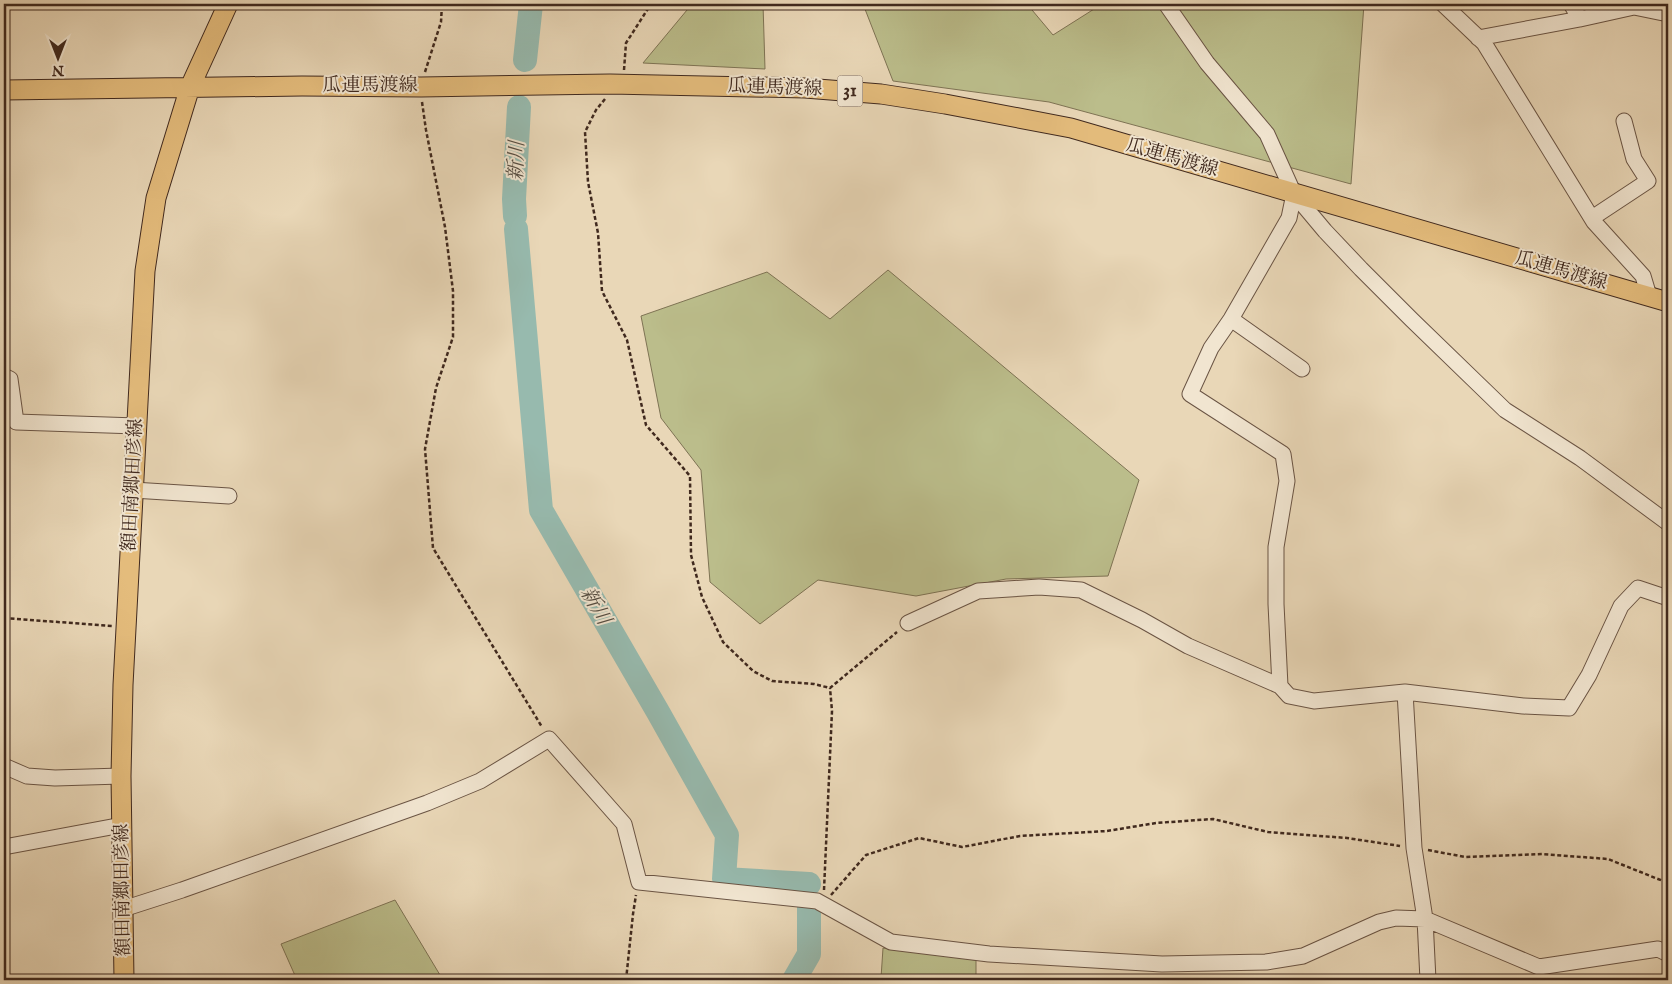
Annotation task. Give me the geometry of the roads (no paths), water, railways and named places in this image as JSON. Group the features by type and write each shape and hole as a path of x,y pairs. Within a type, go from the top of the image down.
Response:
{"main road":[{"name":"額田南郷田彦線","path":"124,980 121,776 126,627 144,271 156,198 190,87 228,4"},
{"name":"瓜連馬渡線","path":"4,90 617,84 805,88 881,94 1071,128 1668,302"}],"street":[{"path":"1166,4 1207,63 1267,134 1294,194 1325,232 1505,410 1580,458 1668,523"},
{"path":"1443,4 1478,38 1489,52 1592,218 1643,276 1649,296"},
{"path":"1571,4 1580,20"},
{"path":"1478,38 1580,20 1634,7 1668,14"},
{"path":"1592,218 1648,181 1634,159 1624,121"},
{"path":"1280,686 1276,604 1276,547 1287,482 1283,454 1190,394 1211,348 1231,319 1289,218 1294,194"},
{"path":"1231,319 1302,369"},
{"path":"4,376 10,379 16,422 136,426"},
{"path":"133,490 229,496"},
{"path":"908,623 978,591 1039,587 1081,590 1142,620 1188,646 1280,686 1289,696 1314,701 1405,692 1523,706 1569,708 1589,675 1621,606 1638,588 1668,598"},
{"path":"1405,692 1414,848 1425,919 1428,980"},
{"path":"123,908 182,890 427,803 480,781 549,739 624,824 639,882 817,901 891,942 989,954 1162,964 1266,962 1303,956 1379,922 1396,918 1425,919 1539,967 1658,949 1668,954"},
{"path":"4,766 27,776 55,778 121,776"},
{"path":"4,847 122,825"}],"waterway":[{"name":"新川","path":"525,60 531,4"},
{"name":"新川","path":"515,216 514,199 519,107"},
{"name":"新川","path":"516,229 541,510 727,835 724,879 809,884"},
{"name":"新川","path":"794,980 809,954 809,906"}]}
